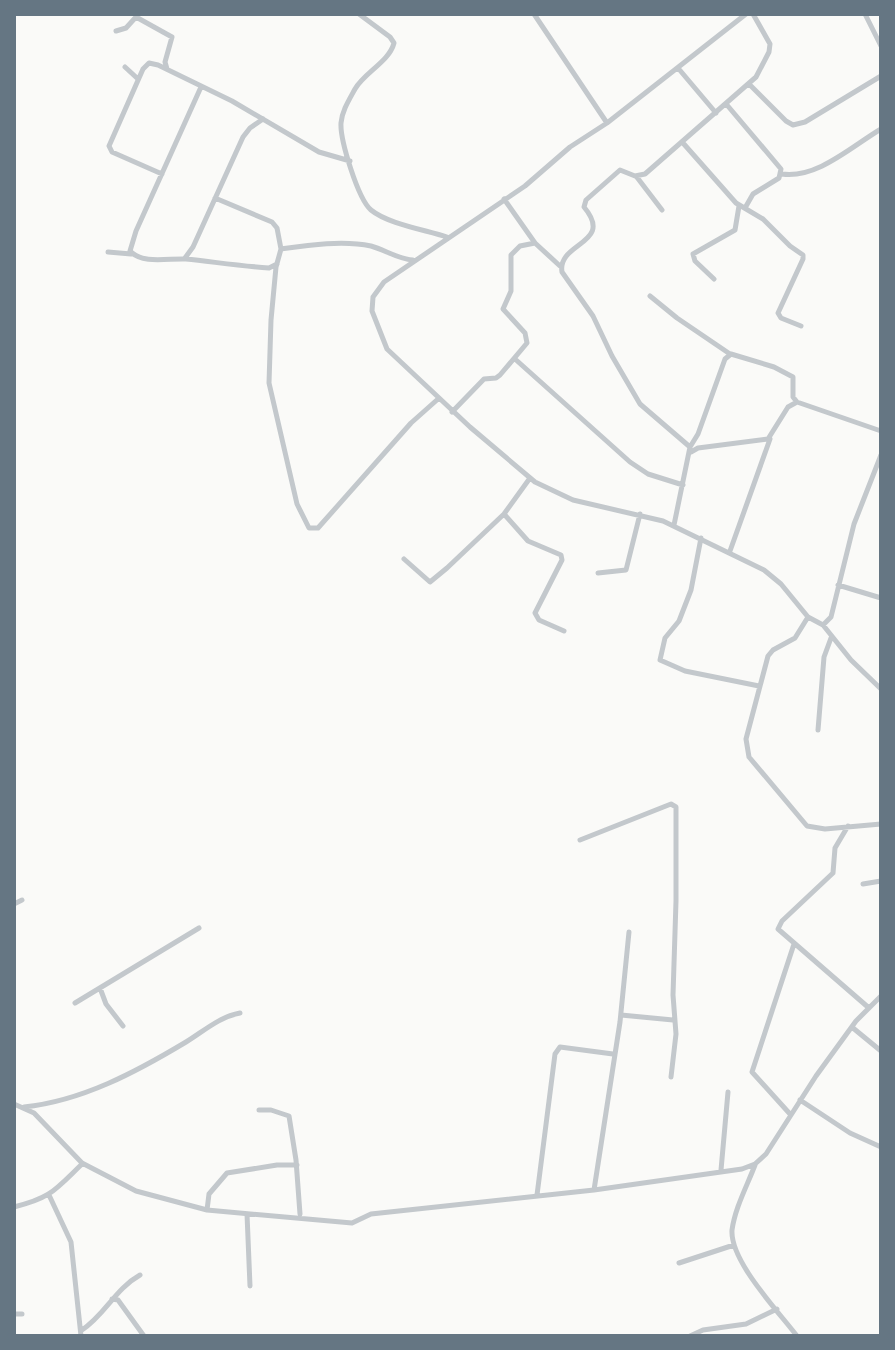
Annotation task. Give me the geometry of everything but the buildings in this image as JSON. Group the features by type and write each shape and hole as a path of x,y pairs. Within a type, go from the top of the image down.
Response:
{"street":[{"path":"359,14 394,43 390,53 360,81 341,121 341,132 364,200 372,211 448,237"},
{"path":"534,14 607,123"},
{"path":"746,14 607,123 570,147 525,186 378,288 373,297 372,311 387,349 452,412 530,478 573,500 640,514 674,525 730,551 773,576 808,617 823,625 857,667 881,689"},
{"path":"635,176 645,174 750,85 769,52 770,44 753,14"},
{"path":"865,14 881,46"},
{"path":"116,31 126,28 137,16 172,37 165,62 168,70"},
{"path":"162,174 109,149 138,79 149,63 264,119 294,140 319,152 350,161"},
{"path":"125,67 138,79"},
{"path":"678,68 716,113"},
{"path":"750,85 793,125 805,122 881,76"},
{"path":"132,255 131,245 201,87"},
{"path":"727,105 775,161 782,174"},
{"path":"183,259 189,255 243,137 264,119"},
{"path":"714,279 695,261 693,254 735,230 742,207 753,194 782,174 821,166 881,129"},
{"path":"683,143 742,207 763,219 804,256 778,313 781,318 801,326"},
{"path":"662,210 635,176 620,170 586,200 584,207 593,219 594,228 564,259 562,272 593,316 640,404 693,447 771,438"},
{"path":"215,198 272,222 277,228 281,249 271,320 269,383 297,504 309,528 318,528 400,434 438,399"},
{"path":"504,199 535,243 561,266"},
{"path":"452,412 484,379 496,378 528,340 503,309 511,291 511,255 520,246 535,243"},
{"path":"281,249 361,245 405,260 415,260"},
{"path":"108,252 164,260 183,259 269,268 277,263"},
{"path":"650,296 731,354 789,374 794,380 793,394 771,438 730,551"},
{"path":"674,525 693,447 725,359 731,354"},
{"path":"515,359 630,462 648,474 683,485"},
{"path":"793,394 797,402 881,431"},
{"path":"788,407 797,402"},
{"path":"823,625 830,620 857,516 881,455"},
{"path":"404,559 430,582 504,514 530,478"},
{"path":"504,514 528,541 561,555 562,560 535,613 539,620 564,631"},
{"path":"598,573 626,570 640,514"},
{"path":"701,538 691,590 679,621 665,638 660,660 685,671 759,686"},
{"path":"838,585 881,598"},
{"path":"808,617 795,638 768,656 746,739 749,757 807,826 825,829 881,824"},
{"path":"818,730 823,665 831,638"},
{"path":"580,840 671,804 676,807 673,1020 676,1034 671,1077"},
{"path":"848,826 835,848 833,873 779,925 780,932 869,1008"},
{"path":"863,884 881,881"},
{"path":"14,904 22,900"},
{"path":"75,1003 199,928"},
{"path":"594,1190 610,1098 629,932"},
{"path":"790,1114 752,1072 794,944"},
{"path":"100,988 106,1004 123,1026"},
{"path":"14,1104 34,1113 82,1163 136,1191 207,1210 352,1223 371,1214 594,1190 742,1169 755,1164 770,1149 790,1114 853,1028 881,996"},
{"path":"23,1107 65,1100 94,1090 185,1043 225,1016 240,1013"},
{"path":"621,1015 673,1020"},
{"path":"853,1028 881,1051"},
{"path":"537,1195 555,1054 560,1047 613,1054"},
{"path":"721,1170 728,1092"},
{"path":"800,1100 850,1133 881,1147"},
{"path":"259,1110 289,1116 297,1165 300,1214"},
{"path":"14,1207 49,1195 82,1163"},
{"path":"755,1164 733,1224 734,1245 744,1266 797,1336"},
{"path":"207,1210 209,1194 227,1173 297,1165"},
{"path":"49,1195 71,1242 82,1333"},
{"path":"247,1214 250,1286"},
{"path":"679,1263 734,1245"},
{"path":"82,1333 124,1284 140,1275"},
{"path":"112,1299 118,1300 144,1336"},
{"path":"690,1336 703,1330 746,1324 777,1309"},
{"path":"14,1314 22,1314"}]}
